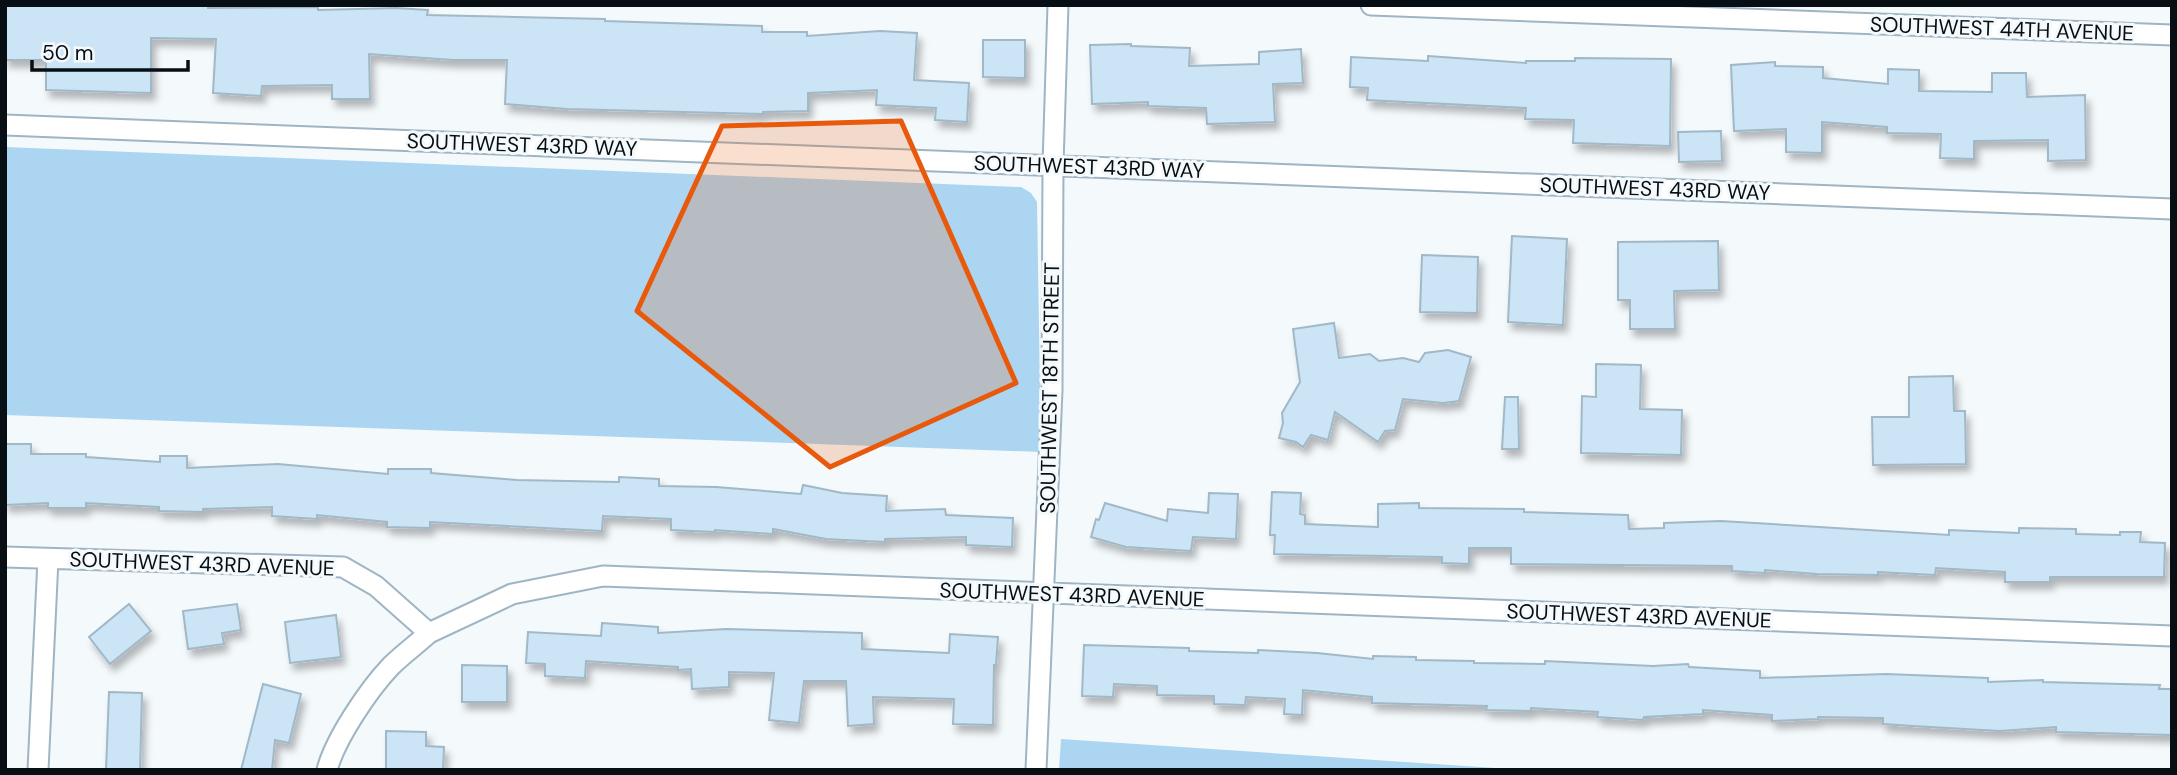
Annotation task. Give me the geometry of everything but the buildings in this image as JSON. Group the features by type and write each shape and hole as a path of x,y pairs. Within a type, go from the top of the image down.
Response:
{"street":[{"name":"SOUTHWEST 18TH STREET","path":"1036,770 1052,390 1053,165 1058,5"},
{"name":"SOUTHWEST 44TH AVENUE","path":"1371,5 2172,35"},
{"name":"SOUTHWEST 43RD WAY","path":"5,125 2172,209"},
{"name":"SOUTHWEST 43RD AVENUE","path":"5,557 343,567 376,586 429,633 512,594 603,576 2172,636"},
{"path":"38,770 48,559"},
{"path":"327,770 357,710 391,666 429,633"}],"highlighted area":[{"path":"901,121 1016,383 830,467 637,311 722,126"}],"shaded area":[{"path":"5,147 1021,187 1031,193 1037,202 1041,452 5,415"},
{"path":"1061,739 1525,770 1059,770"}]}
